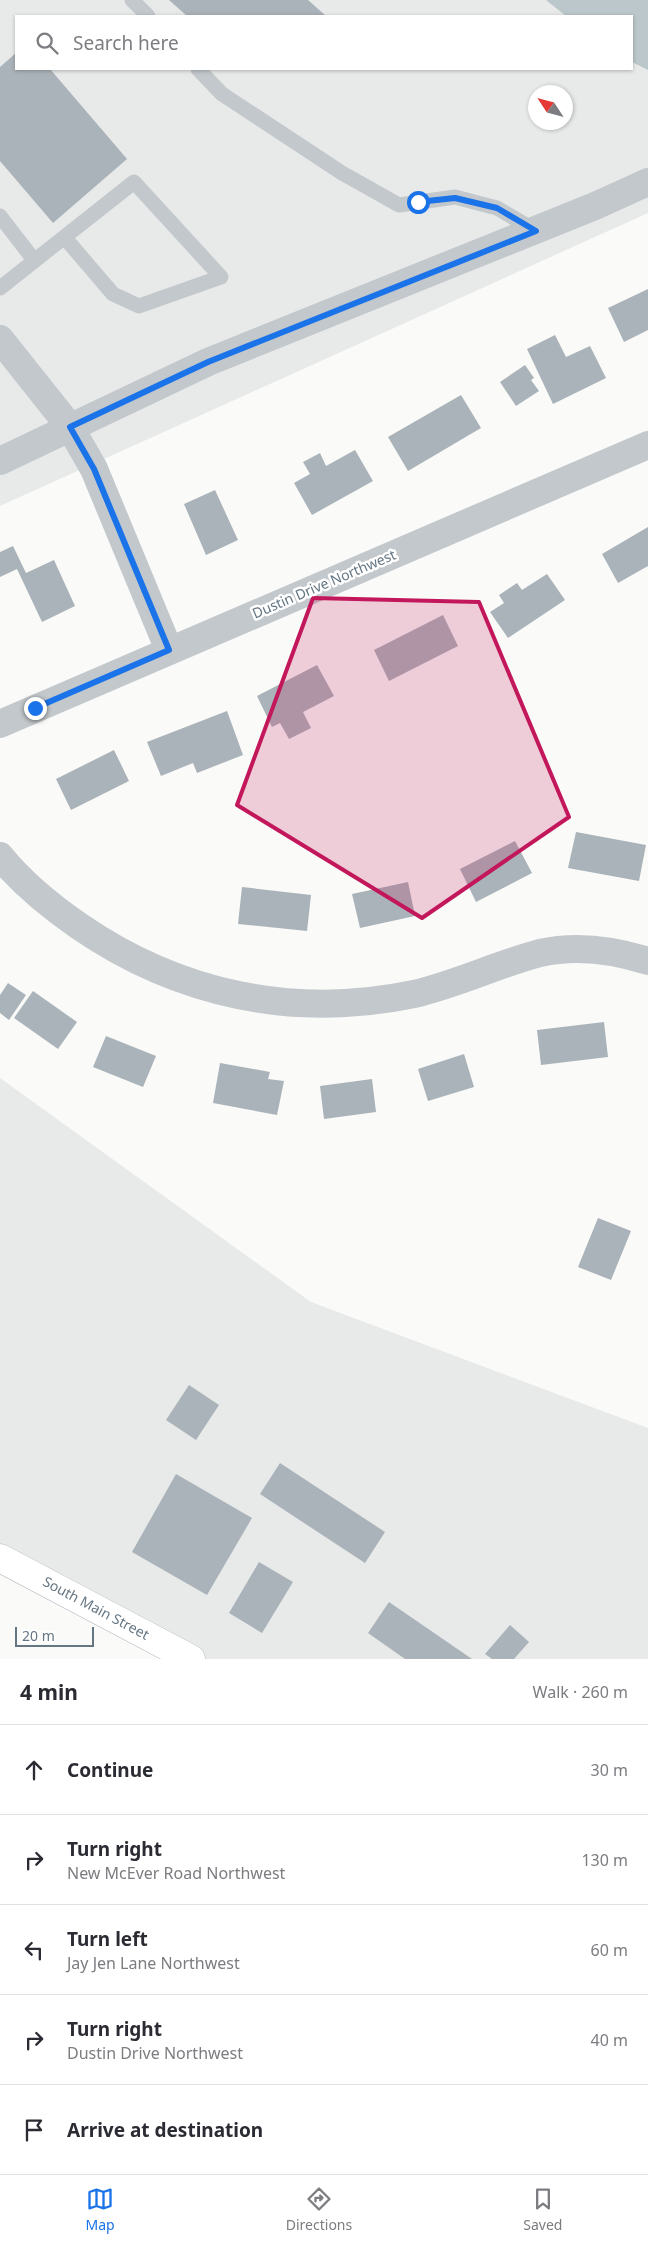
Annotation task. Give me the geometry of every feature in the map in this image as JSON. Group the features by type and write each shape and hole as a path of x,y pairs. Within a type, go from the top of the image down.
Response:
{"main road":[{"name":"South Main Street","path":"0,1558 191,1659"}],"street":[{"path":"0,461 208,362 536,231 648,182"},
{"path":"0,339 70,427 94,469 169,650"},
{"name":"Dustin Drive Northwest","path":"0,724 648,445"},
{"path":"0,856 45,901 68,919 117,951 171,976 201,986 253,998 312,1004 387,998 444,985 541,953 582,950 622,952 648,961"}],"lane":[{"path":"132,0 147,15"},
{"path":"199,70 230,99 342,174 399,205 455,198 497,208 536,231"},
{"path":"0,288 134,182 221,277 138,306 113,294 65,238"},
{"path":"0,216 34,260"}],"highlighted area":[{"path":"313,598 479,602 569,817 422,918 237,805"}],"shaded area":[{"path":"0,0 648,0 648,213 0,506"},
{"path":"546,0 648,0 648,70 633,62 633,15 565,15"},
{"path":"0,1078 311,1302 648,1428 648,1659 174,1659 0,1571"}],"building":[{"path":"169,0 308,0 325,15 186,15"},
{"path":"15,54 15,70 51,70 127,159 53,223 0,161 0,67"},
{"path":"648,289 648,330 624,342 608,308"},
{"path":"555,335 566,357 590,346 606,378 553,404 527,349"},
{"path":"525,365 534,378 531,380 539,391 516,406 500,382"},
{"path":"461,395 481,428 408,471 388,437"},
{"path":"355,450 373,481 312,515 294,483 310,474 303,462 320,453 326,466"},
{"path":"215,490 238,540 206,555 184,504"},
{"path":"648,527 648,566 618,583 602,554"},
{"path":"13,546 26,573 54,560 75,606 42,622 17,569 0,577 0,552"},
{"path":"547,574 565,600 508,638 490,612 504,603 499,595 517,583 522,590"},
{"path":"443,615 458,646 389,681 374,650"},
{"path":"317,665 334,696 303,712 311,728 289,739 280,723 272,727 257,696"},
{"path":"227,711 243,755 197,773 193,763 161,776 147,742"},
{"path":"114,750 129,781 71,810 56,779"},
{"path":"576,832 646,845 639,881 568,868"},
{"path":"515,841 532,873 476,902 460,869"},
{"path":"408,882 415,916 360,928 352,894"},
{"path":"242,887 311,895 307,931 238,924"},
{"path":"8,983 26,995 9,1020 0,1013 0,995"},
{"path":"33,991 77,1022 58,1049 14,1018"},
{"path":"604,1022 608,1057 541,1065 537,1030"},
{"path":"106,1036 156,1056 143,1087 93,1067"},
{"path":"464,1054 474,1087 428,1101 418,1069"},
{"path":"220,1063 270,1072 268,1079 284,1081 277,1115 213,1103"},
{"path":"372,1079 376,1112 324,1119 320,1086"},
{"path":"598,1218 631,1231 611,1280 578,1267"},
{"path":"189,1385 219,1405 196,1440 166,1420"},
{"path":"280,1463 385,1532 365,1563 260,1494"},
{"path":"176,1474 252,1518 207,1595 132,1552"},
{"path":"259,1562 293,1582 262,1633 229,1613"},
{"path":"389,1602 472,1659 405,1659 368,1633"},
{"path":"510,1625 529,1642 514,1659 492,1659 485,1654"}],"route":[{"path":"35,708 169,650 94,469 70,427 208,362 536,231 497,208 455,198 418,202"}]}
